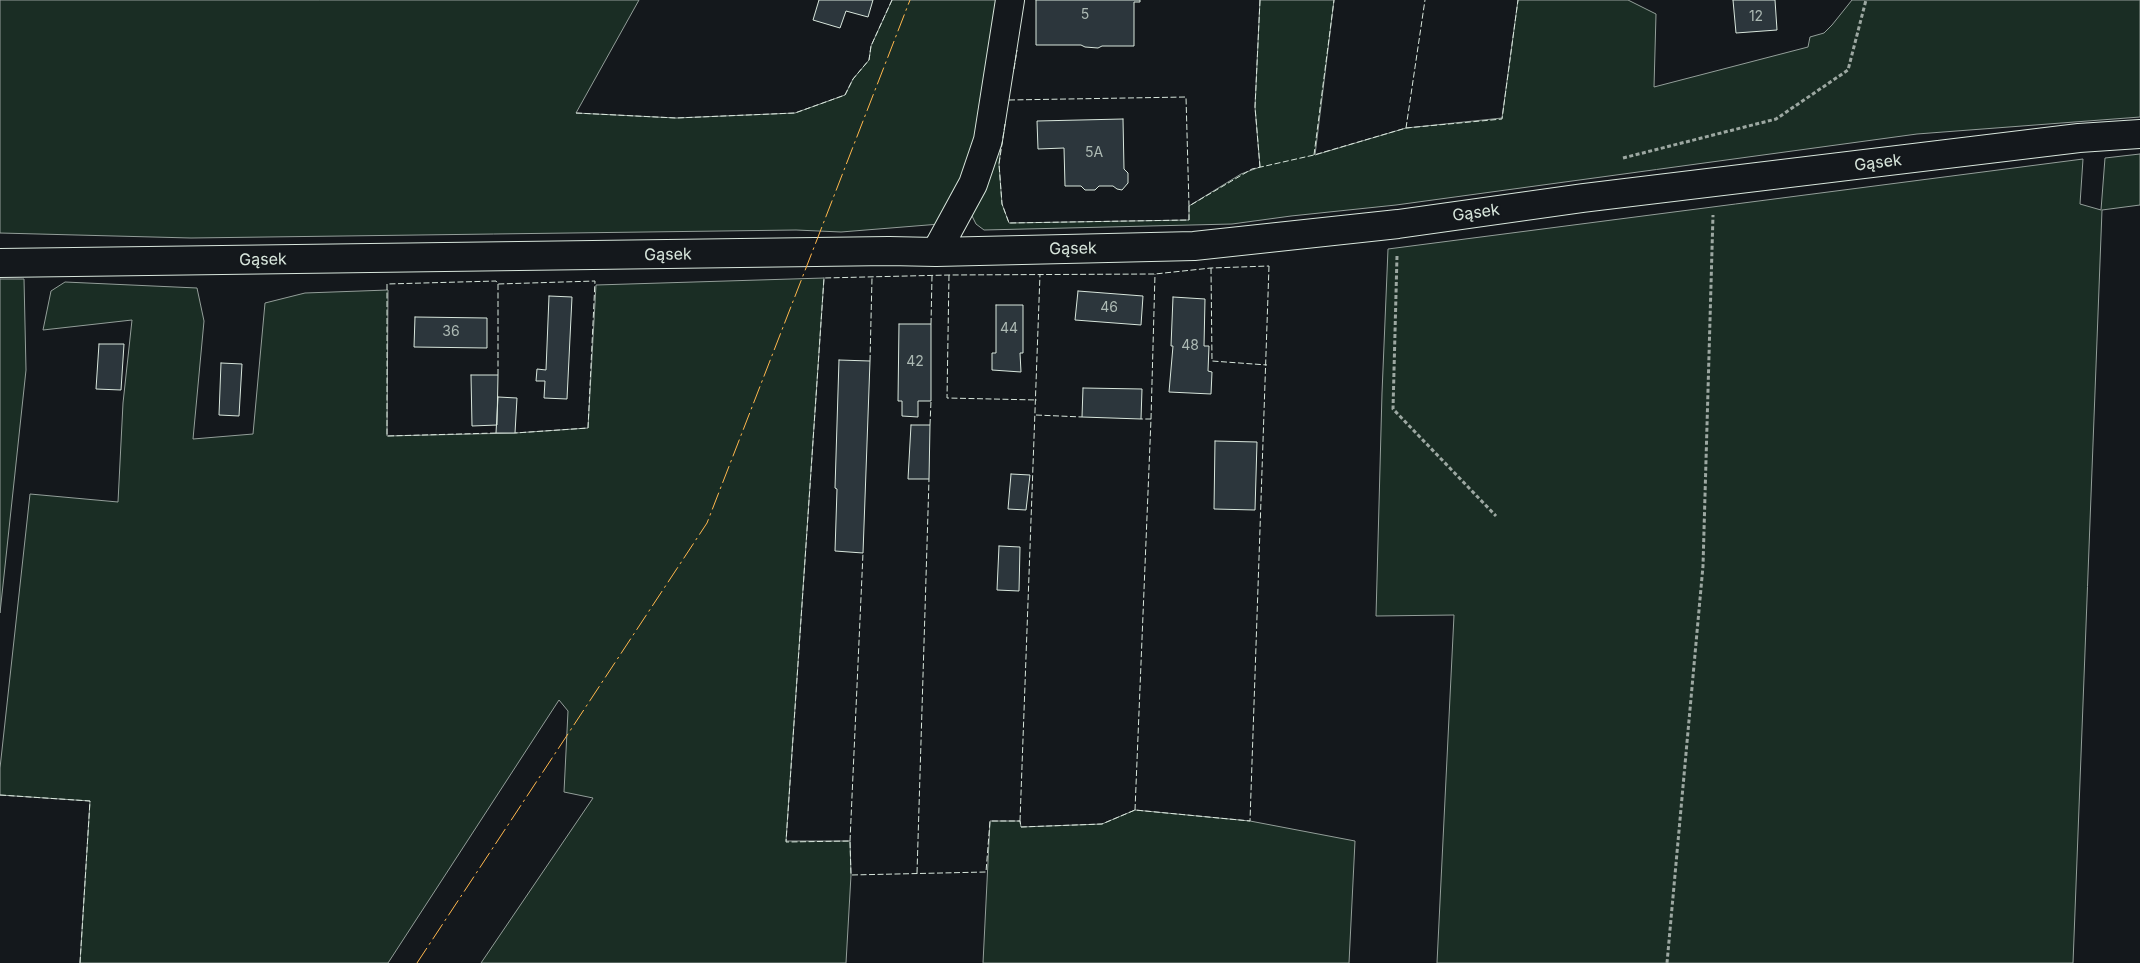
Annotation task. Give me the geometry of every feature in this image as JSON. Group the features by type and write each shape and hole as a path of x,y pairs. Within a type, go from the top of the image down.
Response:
{"street":[{"path":"936,252 973,184 988,140 1010,0"},
{"name":"Gąsek","path":"0,263 889,251 936,252 1194,246 1398,224 1583,198 1711,184 2069,139 2140,134"}],"path":[{"path":"1615,160 1776,119 1848,70 1866,0"},
{"path":"1667,963 1703,566 1713,212 1711,184"},
{"path":"1398,224 1393,408 1496,516"}],"green space":[{"path":"0,0 639,0 576,113 676,118 795,113 845,95 853,79 869,60 871,46 892,0 1000,0 995,55 970,159 940,224 841,232 796,230 191,238 0,233"},
{"path":"1260,0 1334,0 1315,155 1406,128 1502,118 1518,0 1628,0 1656,14 1654,87 1808,47 1810,37 1824,33 1852,0 2140,0 2140,117 1917,134 1396,205 1232,224 984,230 976,224 972,216 975,202 993,147 1001,146 999,164 1002,204 1009,223 1189,220 1189,206 1241,174 1260,167 1255,107"},
{"path":"2140,154 2140,205 2102,210 2073,963 1437,963 1454,615 1376,616 1388,249 2083,159 2080,204 2101,210 2105,158"},
{"path":"824,278 786,841 850,841 851,875 846,963 481,963 593,798 564,792 568,711 559,700 388,963 80,963 90,801 0,795 0,768 30,494 118,502 123,403 132,320 43,330 51,291 65,282 197,288 204,321 193,439 253,434 265,303 305,293 388,290 387,436 515,433 588,428 596,285"},
{"path":"0,279 24,279 26,370 0,613"},
{"path":"1135,810 1250,821 1355,841 1349,963 983,963 990,821 1020,821 1021,827 1102,824"}],"building":[{"path":"819,0 873,0 868,17 846,11 840,28 813,20"},
{"path":"1036,0 1140,0 1140,2 1134,2 1134,46 1102,46 1098,48 1081,45 1036,45"},
{"path":"1733,0 1775,0 1777,30 1736,33"},
{"path":"1123,119 1124,169 1128,173 1128,183 1122,190 1113,186 1099,186 1095,190 1085,190 1081,186 1065,186 1064,148 1038,149 1037,121"},
{"path":"1078,291 1143,296 1141,325 1075,320"},
{"path":"549,296 572,297 567,399 544,398 545,381 536,381 537,369 546,370"},
{"path":"1173,297 1205,299 1204,346 1209,346 1208,371 1212,372 1211,394 1169,392 1173,346 1171,346"},
{"path":"996,305 1023,305 1023,353 1020,353 1021,372 992,370 992,353 996,353"},
{"path":"415,317 487,318 487,348 414,347"},
{"path":"899,324 931,324 931,401 918,401 918,417 902,416 902,401 898,401"},
{"path":"99,344 124,344 121,390 96,389"},
{"path":"839,360 870,361 863,553 835,551"},
{"path":"221,363 242,364 239,416 219,415"},
{"path":"471,375 498,375 497,425 472,426"},
{"path":"1083,388 1142,389 1141,419 1082,417"},
{"path":"498,397 517,398 515,433 496,433"},
{"path":"911,425 930,425 929,479 908,479"},
{"path":"1215,441 1257,442 1255,510 1214,509"},
{"path":"1011,474 1030,475 1026,510 1008,509"},
{"path":"999,546 1020,547 1019,591 997,590"}],"fence":[{"path":"576,113 676,118 795,113 845,95 853,79 869,60 871,46 892,0"},
{"path":"1260,0 1255,107 1260,167"},
{"path":"1314,155 1334,0"},
{"path":"1406,128 1425,0"},
{"path":"1005,124 999,164 1002,204 1009,223 1189,220 1189,206 1252,169 1314,155 1406,128 1502,119 1518,0"},
{"path":"1014,69 1017,50"},
{"path":"1009,100 1186,97 1189,206"},
{"path":"1269,266 1250,821 1135,810 1102,824 1021,827 1020,821 990,821 986,872 851,875 850,841 786,842 824,278 1155,274 1211,268 1269,266"},
{"path":"1211,268 1212,361 1267,365"},
{"path":"1020,821 1040,274"},
{"path":"1151,419 1155,274"},
{"path":"949,275 947,398 1037,400"},
{"path":"931,324 932,276"},
{"path":"870,361 872,278"},
{"path":"496,433 387,436 387,284 496,281 498,284 595,281 588,428 515,433"},
{"path":"498,284 498,375"},
{"path":"930,425 931,401"},
{"path":"1036,415 1082,417"},
{"path":"1135,810 1151,419 1141,419"},
{"path":"917,873 929,479"},
{"path":"850,841 863,553"},
{"path":"0,795 90,801 80,963"}],"power":[{"path":"417,963 707,523 910,0"}]}
